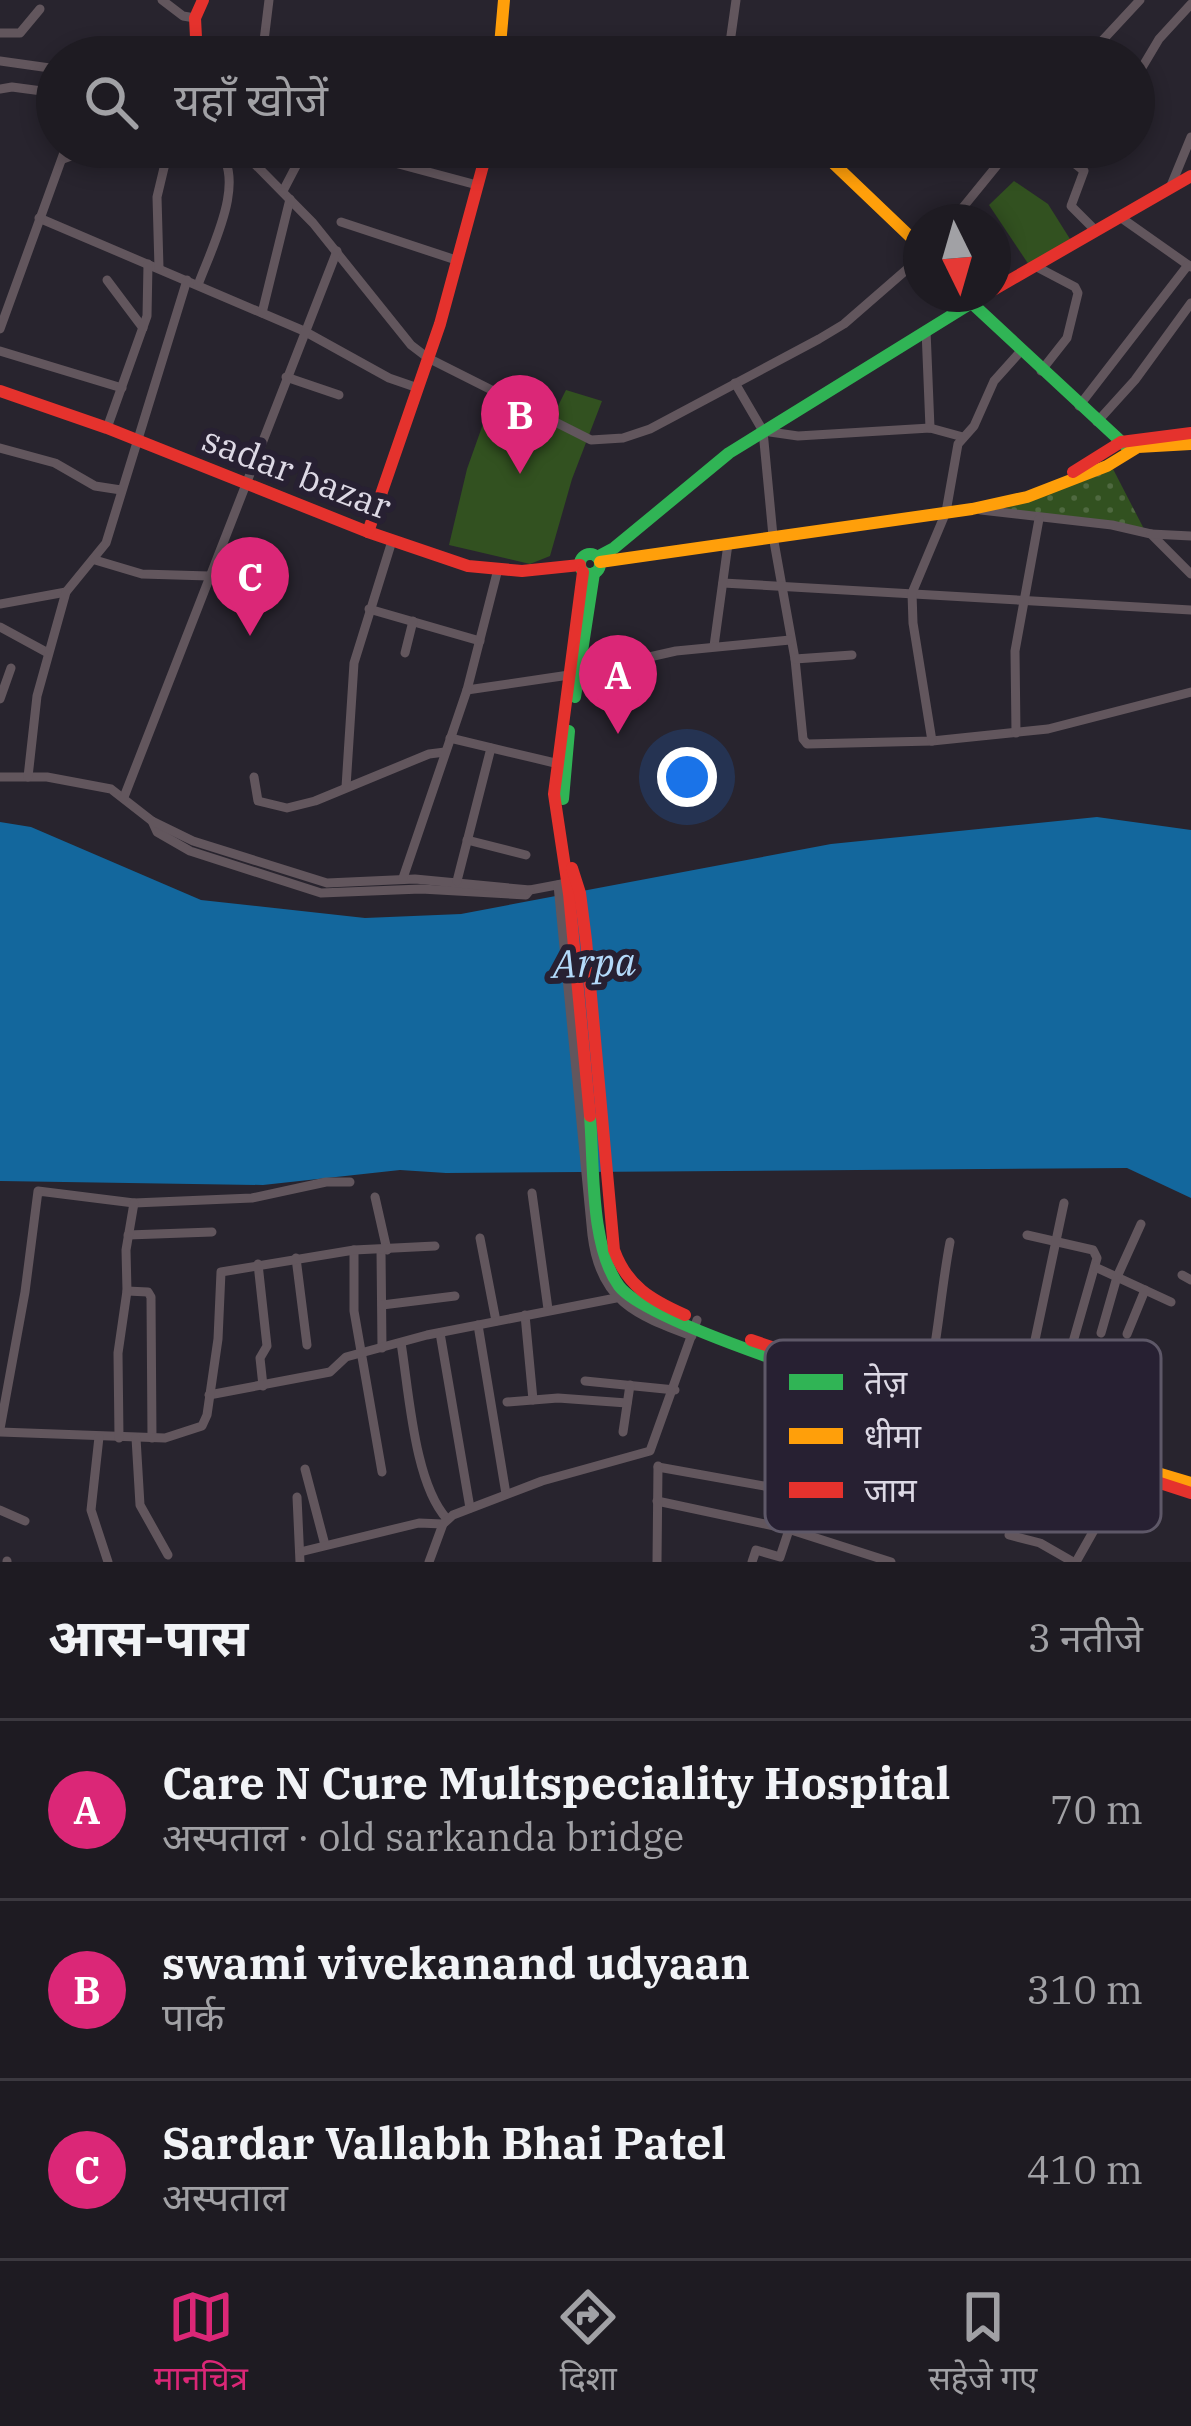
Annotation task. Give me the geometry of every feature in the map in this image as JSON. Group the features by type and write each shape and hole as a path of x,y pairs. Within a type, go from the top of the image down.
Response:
{"main road":[{"path":"196,36 195,18 203,0"},
{"path":"501,36 504,0"},
{"path":"368,532 428,358 482,168"},
{"path":"838,168 903,231"},
{"path":"1011,280 1191,176"},
{"path":"765,1350 656,1313 621,1288 604,1257 602,1190 554,794 555,763 591,566 729,453 949,312"},
{"path":"979,312 1126,446 1191,444"},
{"name":"sadar bazar","path":"0,391 107,428 392,541 468,566 498,569 591,566 972,509 1020,497 1126,446"},
{"path":"1126,446 1191,433"},
{"path":"568,889 562,813 574,674"},
{"path":"1161,1477 1191,1484"},
{"path":"1161,1482 1191,1493"}],"street":[{"path":"162,0 183,16 195,18"},
{"path":"265,36 269,0"},
{"path":"731,36 736,0"},
{"path":"1107,36 1140,0"},
{"path":"1155,46 1191,4"},
{"path":"0,33 20,33 40,9"},
{"path":"0,61 36,66"},
{"path":"0,89 36,92"},
{"path":"1170,188 1191,137"},
{"path":"0,329 3,306 59,168"},
{"path":"107,428 150,303 157,197 165,168"},
{"path":"28,777 32,718 66,592 106,543 193,283 232,183 230,168"},
{"path":"259,168 338,251 398,331 428,358 596,440 650,429 844,325 903,273"},
{"path":"262,313 286,195 297,168"},
{"path":"413,168 477,185"},
{"path":"966,204 995,168"},
{"path":"1079,168 1084,172 1071,206 1096,231"},
{"path":"1079,406 1189,266 1120,217"},
{"path":"39,218 304,331 389,378 418,388"},
{"path":"341,222 456,260"},
{"path":"124,797 338,251"},
{"path":"1035,266 1078,293 1066,338 1041,371"},
{"path":"107,280 143,328"},
{"path":"1096,422 1135,380 1191,303"},
{"path":"926,330 930,428"},
{"path":"0,351 122,388"},
{"path":"932,741 912,593 946,512 956,449 974,426 994,381 1020,352"},
{"path":"286,377 339,395"},
{"path":"735,383 764,431 773,536 807,744 932,741 1048,729 1191,692"},
{"path":"764,431 798,436 930,428 963,436"},
{"path":"0,448 55,463 94,486 122,490"},
{"path":"972,509 1191,536"},
{"path":"1016,733 1016,651 1039,519"},
{"path":"1151,534 1191,574"},
{"path":"346,787 352,673 392,541"},
{"path":"714,646 728,544"},
{"path":"94,560 142,574 209,576"},
{"path":"403,878 467,690 498,569"},
{"path":"723,583 1191,610"},
{"path":"0,604 66,592"},
{"path":"369,609 480,641"},
{"path":"405,653 412,622"},
{"path":"0,628 48,653"},
{"path":"467,690 644,661 676,650 790,640"},
{"path":"795,659 852,655"},
{"path":"0,699 11,668"},
{"path":"450,738 555,763"},
{"path":"457,881 491,748"},
{"path":"254,777 258,801 280,807 315,801 429,754 445,752"},
{"path":"0,776 111,789 152,821 193,841 317,881 403,878 568,889 594,1247 616,1298 642,1317 694,1328 652,1448 658,1467 657,1562"},
{"path":"152,821 157,832 190,851 321,893 421,889 526,895 530,890"},
{"path":"466,840 526,855"},
{"path":"350,1182 326,1182 252,1198 134,1203 38,1191 0,1430 119,1438 180,1436 202,1426 218,1339 219,1274 355,1250 435,1246"},
{"path":"532,1193 548,1309"},
{"path":"375,1197 384,1250 382,1348"},
{"path":"119,1438 118,1353 134,1203"},
{"path":"1035,1340 1064,1203"},
{"path":"1101,1333 1117,1277 1141,1224"},
{"path":"128,1235 212,1232"},
{"path":"1027,1235 1093,1250 1095,1267 1074,1340"},
{"path":"480,1238 496,1321"},
{"path":"938,1340 950,1242"},
{"path":"355,1250 354,1311 382,1472"},
{"path":"296,1258 307,1345"},
{"path":"258,1264 267,1346 260,1358 263,1386"},
{"path":"1095,1267 1171,1302"},
{"path":"1127,1334 1145,1290"},
{"path":"127,1291 148,1292 151,1297 152,1438"},
{"path":"382,1305 455,1296"},
{"path":"209,1395 330,1372 346,1357 440,1333 616,1298"},
{"path":"525,1315 533,1400"},
{"path":"478,1325 506,1494"},
{"path":"440,1333 470,1508"},
{"path":"401,1343 421,1454 445,1522 429,1562"},
{"path":"585,1382 675,1390"},
{"path":"623,1432 630,1385"},
{"path":"507,1402 627,1403"},
{"path":"99,1437 92,1510 108,1562"},
{"path":"136,1438 140,1505 168,1555"},
{"path":"297,1497 300,1557 325,1545 419,1523 445,1522 506,1494 652,1448"},
{"path":"658,1467 765,1486"},
{"path":"305,1469 325,1545"},
{"path":"657,1501 765,1524"},
{"path":"0,1510 25,1521"},
{"path":"780,1557 787,1532"},
{"path":"797,1532 892,1562"},
{"path":"1009,1534 1040,1543 1075,1562 1092,1532"},
{"path":"752,1562 756,1550 797,1562"}],"green space":[{"path":"1014,181 1048,204 1070,239 1029,265 1011,238 1011,204 990,204"},
{"path":"566,390 602,401 572,479 550,556 530,564 449,545 467,469 494,393 553,416"},
{"path":"1113,469 1144,529 1001,510"}],"water":[{"name":"Arpa","path":"1097,817 1191,830 1191,1198 1127,1168 400,1170 263,1185 0,1181 0,822 31,827 201,900 365,918 461,914 831,844"}],"traffic: fast":[{"path":"597,557 729,453 957,312"},
{"path":"981,312 1128,448"},
{"path":"590,554 600,564 590,574 580,564 590,554"},
{"path":"575,697 594,573"},
{"path":"563,799 569,731"},
{"path":"590,1116 598,1228 619,1286 685,1325 765,1356"}],"traffic: slow":[{"path":"501,36 504,0"},
{"path":"838,168 903,230"},
{"path":"600,562 972,509 1027,497 1107,466 1138,447 1191,444"},
{"path":"1161,1474 1191,1483"}],"traffic: jam":[{"path":"196,36 195,18 203,0"},
{"path":"368,532 440,324 482,168"},
{"path":"1011,280 1191,176"},
{"path":"0,391 468,566 522,571 580,565"},
{"path":"1073,472 1121,442 1191,433"},
{"path":"583,572 554,794 569,894 590,1116"},
{"path":"572,868 586,940 614,1250 642,1290 685,1315"},
{"path":"751,1340 765,1345"},
{"path":"1161,1483 1191,1493"}],"place":[{"name":"swami vivekanand udyaan","path":"520,474"},
{"name":"Sardar Vallabh Bhai Patel","path":"250,636"},
{"name":"Care N Cure Multspeciality Hospital","path":"618,734"}]}
